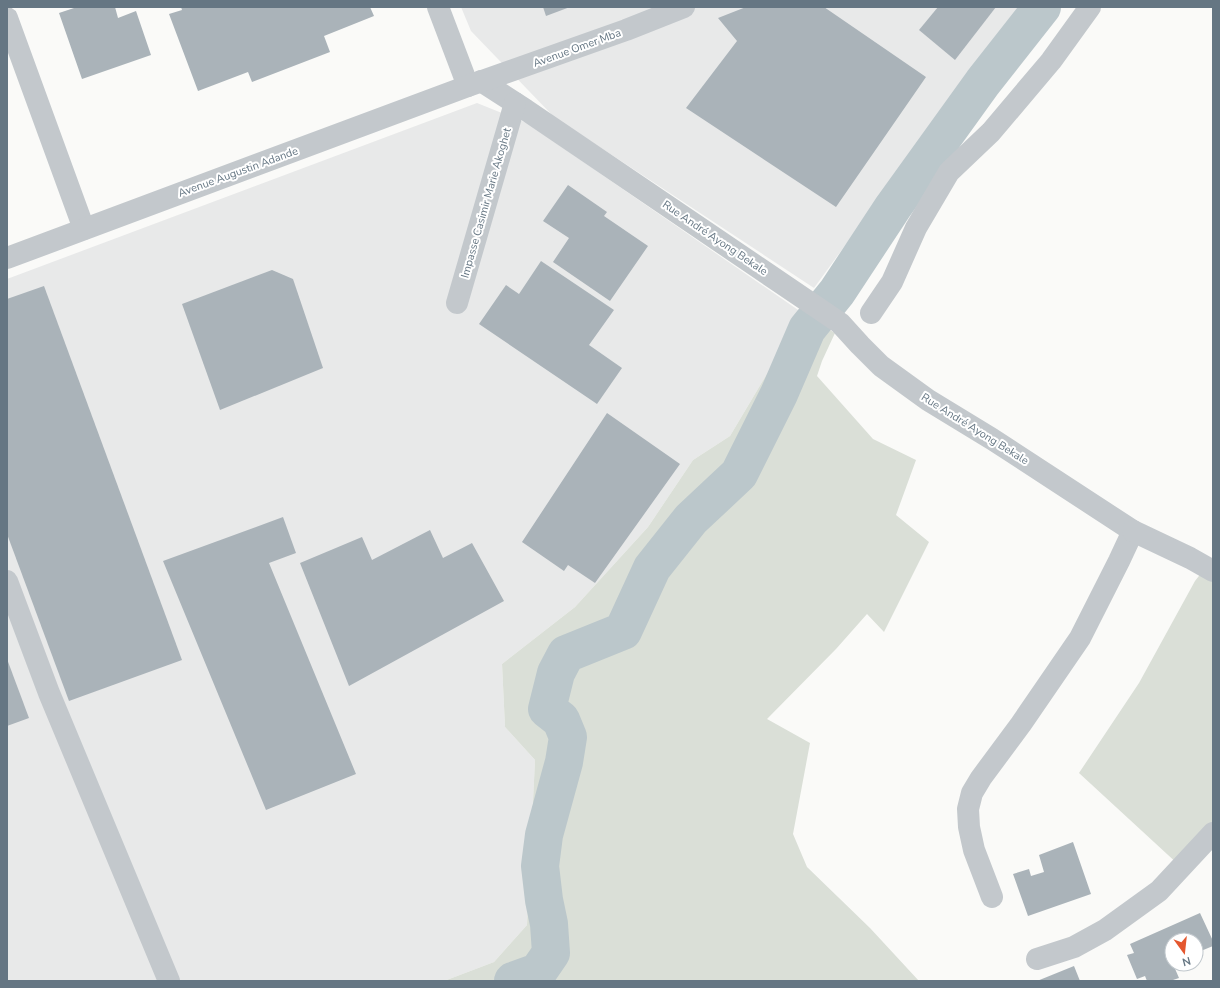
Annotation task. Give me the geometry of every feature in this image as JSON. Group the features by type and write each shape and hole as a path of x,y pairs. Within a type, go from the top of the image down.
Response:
{"street":[{"path":"438,7 475,83"},
{"name":"Avenue Omer Mba","path":"475,83 626,30 684,7"},
{"path":"871,313 892,282 916,228 949,172 991,132 1051,61 1090,7"},
{"path":"7,18 84,229"},
{"name":"Rue André Ayong Bekale","path":"475,83 515,103 840,323 881,366 928,400 992,439 1133,532 1212,568"},
{"name":"Avenue Augustin Adande","path":"7,258 475,83"},
{"name":"Impasse Casimir Marie Akoghet","path":"457,303 515,103"},
{"path":"992,897 974,850 969,827 968,809 972,793 981,778 1022,724 1080,638 1133,532"},
{"path":"7,581 50,693 168,981"},
{"path":"1037,959 1074,947 1111,926 1159,891 1213,833"}],"shaded area":[{"path":"461,7 1019,7 814,288 554,117 471,31"},
{"path":"477,103 527,123 801,312 771,367 730,436 693,460 648,527 575,607 502,664 505,727 535,760 527,925 494,962 444,981 7,981 7,279"},
{"path":"801,312 835,333 817,376 873,439 916,460 896,515 929,542 884,632 867,614 836,649 767,719 810,743 793,834 807,867 870,928 919,981 444,981 494,962 527,925 535,760 505,727 502,664 575,607 648,527 693,460 730,436 771,367"},
{"path":"1206,567 1213,571 1213,832 1180,866 1079,773 1139,683 1195,581"}],"building":[{"path":"77,7 115,7 118,18 136,11 151,55 82,79 59,13"},
{"path":"181,7 370,7 374,16 324,36 330,52 252,82 248,72 198,91 169,14 182,10"},
{"path":"543,7 570,7 546,16"},
{"path":"746,7 824,7 926,77 836,207 686,108 737,41 718,18"},
{"path":"938,7 996,7 955,60 919,30"},
{"path":"568,185 607,212 604,216 648,246 610,301 553,262 569,238 543,221"},
{"path":"541,261 614,310 589,345 622,368 597,404 479,324 506,285 519,294"},
{"path":"272,270 293,279 323,368 220,410 182,304"},
{"path":"44,286 182,660 69,701 7,534 7,299"},
{"path":"607,413 680,464 595,583 568,565 564,571 522,542"},
{"path":"283,517 296,553 269,563 356,774 266,810 163,561"},
{"path":"430,530 443,558 472,543 504,601 349,686 300,563 362,537 372,560"},
{"path":"7,659 29,718 7,726"},
{"path":"1073,842 1091,894 1028,916 1013,874 1029,869 1031,876 1044,872 1039,855"},
{"path":"1200,913 1213,941 1213,946 1204,950 1204,932 1164,932 1164,972 1176,972 1179,978 1170,981 1147,981 1145,976 1137,979 1127,955 1134,953 1130,944"},
{"path":"1074,966 1080,981 1037,981"}],"waterway":[{"path":"513,981 538,972 551,953 549,924 544,900 540,866 544,835 564,762 568,737 561,720 547,709 556,673 566,654 623,631 652,568 691,519 739,474 779,394 807,329 837,292 893,207 983,82 1042,7"}]}
